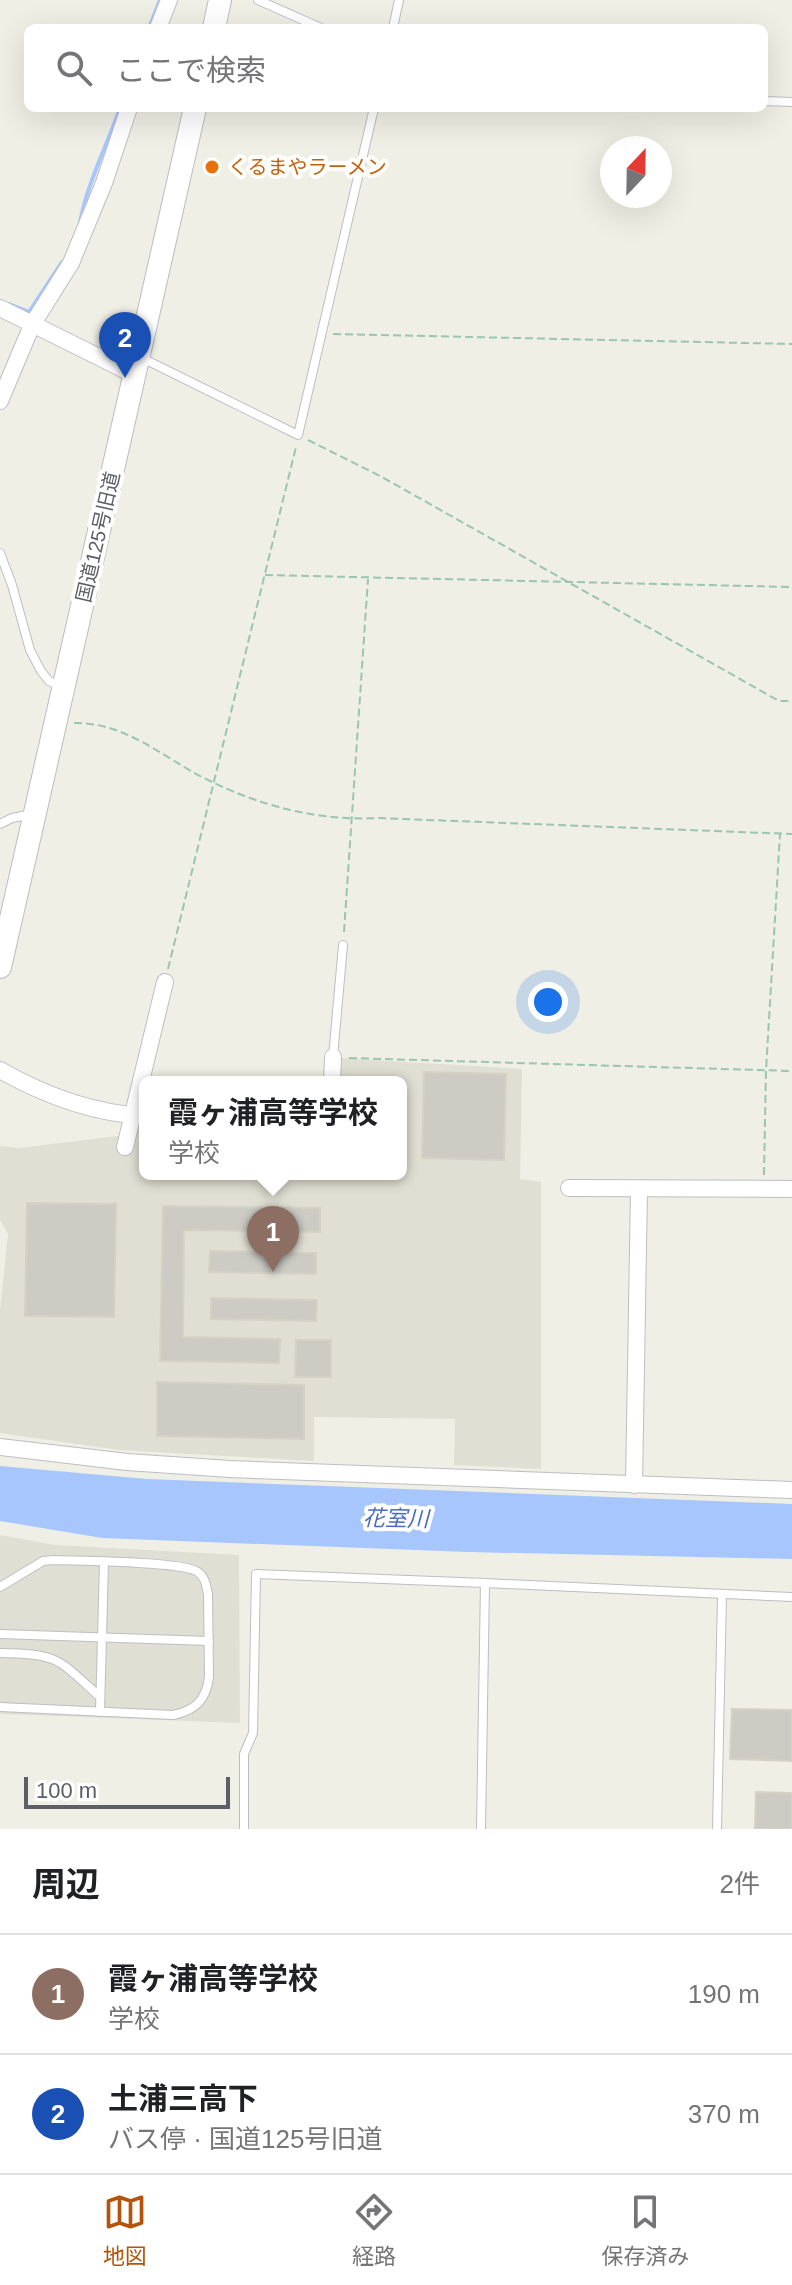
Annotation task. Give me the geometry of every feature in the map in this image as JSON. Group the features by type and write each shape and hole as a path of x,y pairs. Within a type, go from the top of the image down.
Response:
{"street":[{"path":"160,24 169,0"},
{"path":"215,24 220,0"},
{"path":"0,401 32,325 71,263 104,183 128,112"},
{"name":"国道125号旧道","path":"0,967 194,112"},
{"path":"0,308 32,325 137,366"},
{"path":"147,1076 165,982"},
{"path":"332,1076 333,1057"},
{"path":"0,1070 39,1092 61,1100 139,1116 125,1147"},
{"path":"569,1188 792,1189"},
{"path":"634,1485 639,1189"},
{"path":"0,1447 127,1462 230,1469 792,1490"}],"lane":[{"path":"258,0 312,24"},
{"path":"394,24 399,0"},
{"path":"768,101 792,102"},
{"path":"137,366 298,435 373,112"},
{"path":"0,553 30,650 49,681 65,688"},
{"path":"0,824 37,813"},
{"path":"333,1057 343,945"},
{"path":"0,1587 43,1561 175,1566 199,1573 206,1582 209,1641 207,1690 200,1703 189,1711 173,1715 0,1707"},
{"path":"100,1712 104,1562"},
{"path":"244,1829 244,1754 253,1733 256,1574 792,1597"},
{"path":"481,1829 485,1583"},
{"path":"717,1829 722,1595"},
{"path":"0,1634 209,1641"},
{"path":"0,1653 50,1656 64,1664 100,1697"}],"path":[{"path":"323,334 792,344"},
{"path":"165,982 298,435 382,477 779,701 792,701"},
{"path":"264,575 792,587"},
{"path":"343,945 369,577"},
{"path":"57,723 97,723 123,732 212,782 296,813 353,819 792,834"},
{"path":"763,1188 766,1070 780,833"},
{"path":"333,1057 792,1071"}],"shaded area":[{"path":"340,1058 522,1069 520,1179 541,1182 541,1469 454,1465 455,1419 314,1417 314,1461 119,1450 0,1433 0,1310 8,1234 0,1220 0,1146 19,1148 118,1136 139,1117 139,1180 407,1180 407,1076 337,1076"},
{"path":"0,1535 55,1545 239,1555 240,1723 0,1714"}],"water":[{"name":"花室川","path":"0,1466 147,1479 792,1504 792,1559 468,1552 102,1538 0,1521"}],"building":[{"path":"424,1072 506,1074 504,1160 422,1158"},
{"path":"27,1203 116,1204 114,1317 25,1316"},
{"path":"163,1206 320,1208 320,1232 184,1230 183,1337 280,1339 279,1363 160,1361"},
{"path":"210,1251 316,1253 316,1274 209,1272"},
{"path":"211,1298 317,1300 316,1321 211,1319"},
{"path":"296,1340 331,1340 331,1377 295,1377"},
{"path":"157,1382 304,1385 304,1439 157,1436"},
{"path":"732,1709 792,1710 792,1761 730,1759"},
{"path":"756,1792 792,1793 792,1829 755,1829"}],"waterway":[{"path":"151,24 160,0"},
{"path":"80,222 118,112"},
{"path":"9,304 29,312 62,262"}],"place":[{"name":"くるまやラーメン","path":"212,167"},
{"name":"土浦三高下","path":"125,378"},
{"name":"霞ヶ浦高等学校","path":"273,1272"}]}
